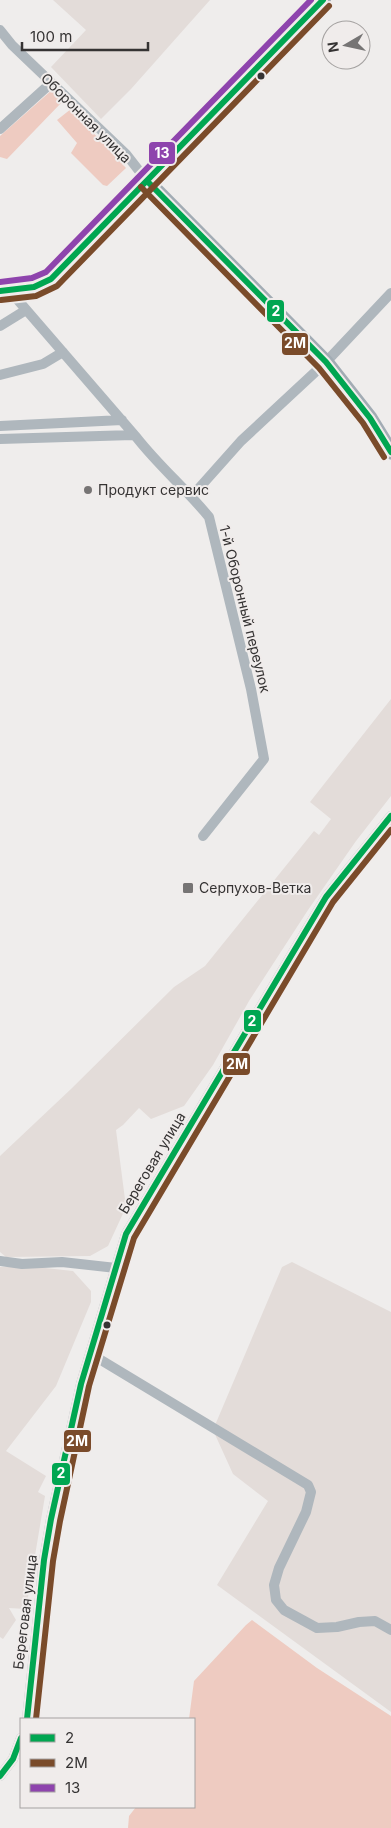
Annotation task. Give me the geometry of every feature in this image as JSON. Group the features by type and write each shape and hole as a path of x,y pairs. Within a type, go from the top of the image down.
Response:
{"main road":[{"path":"5,291 34,287 51,279 323,0"},
{"name":"Оборонная улица","path":"148,181 326,362 370,418 391,452"}],"street":[{"name":"Оборонная улица","path":"0,30 12,45 126,154 148,181"},
{"path":"0,129 51,82"},
{"name":"1-й Оборонный переулок","path":"5,291 26,310 209,517 251,689 264,759 203,836"},
{"path":"192,496 241,441 389,300"},
{"path":"0,326 26,310"},
{"path":"0,375 43,364 63,352"},
{"path":"0,426 122,420"},
{"path":"0,439 134,434"},
{"name":"Береговая улица","path":"27,1718 44,1560 81,1384 126,1234 326,897 391,816"},
{"path":"0,1261 22,1264 62,1262 116,1268"},
{"path":"91,1354 308,1485 311,1492 306,1512 279,1568 274,1585 276,1600 284,1610 317,1628 375,1621 391,1630"},
{"path":"0,1776 12,1760 20,1740"}],"shaded area":[{"path":"53,0 210,0 131,89 101,119 51,67 86,30"},
{"path":"52,90 63,101 7,159 0,157 0,136"},
{"path":"71,109 126,168 107,186 103,185 71,153 77,143 57,120"},
{"path":"391,699 391,796 356,841 308,910 249,1001 213,1065 184,1106 151,1119 139,1108 116,1130 126,1207 108,1246 90,1256 6,1257 0,1252 0,1156 174,987 205,966 314,831 319,835 331,819 310,802"},
{"path":"292,1262 391,1312 391,1712 217,1585 268,1501 233,1474 213,1430 282,1267"},
{"path":"0,1267 36,1267 73,1271 91,1291 91,1302 56,1386 6,1451 46,1476 38,1492 45,1496 26,1609 9,1608 16,1620 3,1639 0,1637"},
{"path":"252,1620 317,1668 391,1716 391,1828 128,1828 129,1816 135,1808 195,1808 195,1718 189,1718 194,1681"}],"transit line":[{"name":"13","path":"0,282 32,278 46,272 311,0"},
{"name":"2","path":"0,291 34,287 51,279 323,0"},
{"name":"2М","path":"1,300 36,296 57,286 329,6"},
{"name":"2","path":"147,181 326,362 370,418 391,452"},
{"name":"2М","path":"141,187 319,368 363,423 384,457"},
{"name":"2","path":"27,1718 44,1560 51,1519 81,1384 126,1234 326,897 391,816"},
{"name":"2М","path":"36,1718 53,1561 60,1521 89,1386 134,1238 333,902 391,830"},
{"name":"2","path":"0,1776 13,1759 20,1741"}],"place":[{"name":"Продукт сервис","path":"88,490"},
{"name":"Серпухов-Ветка","path":"188,888"}]}
